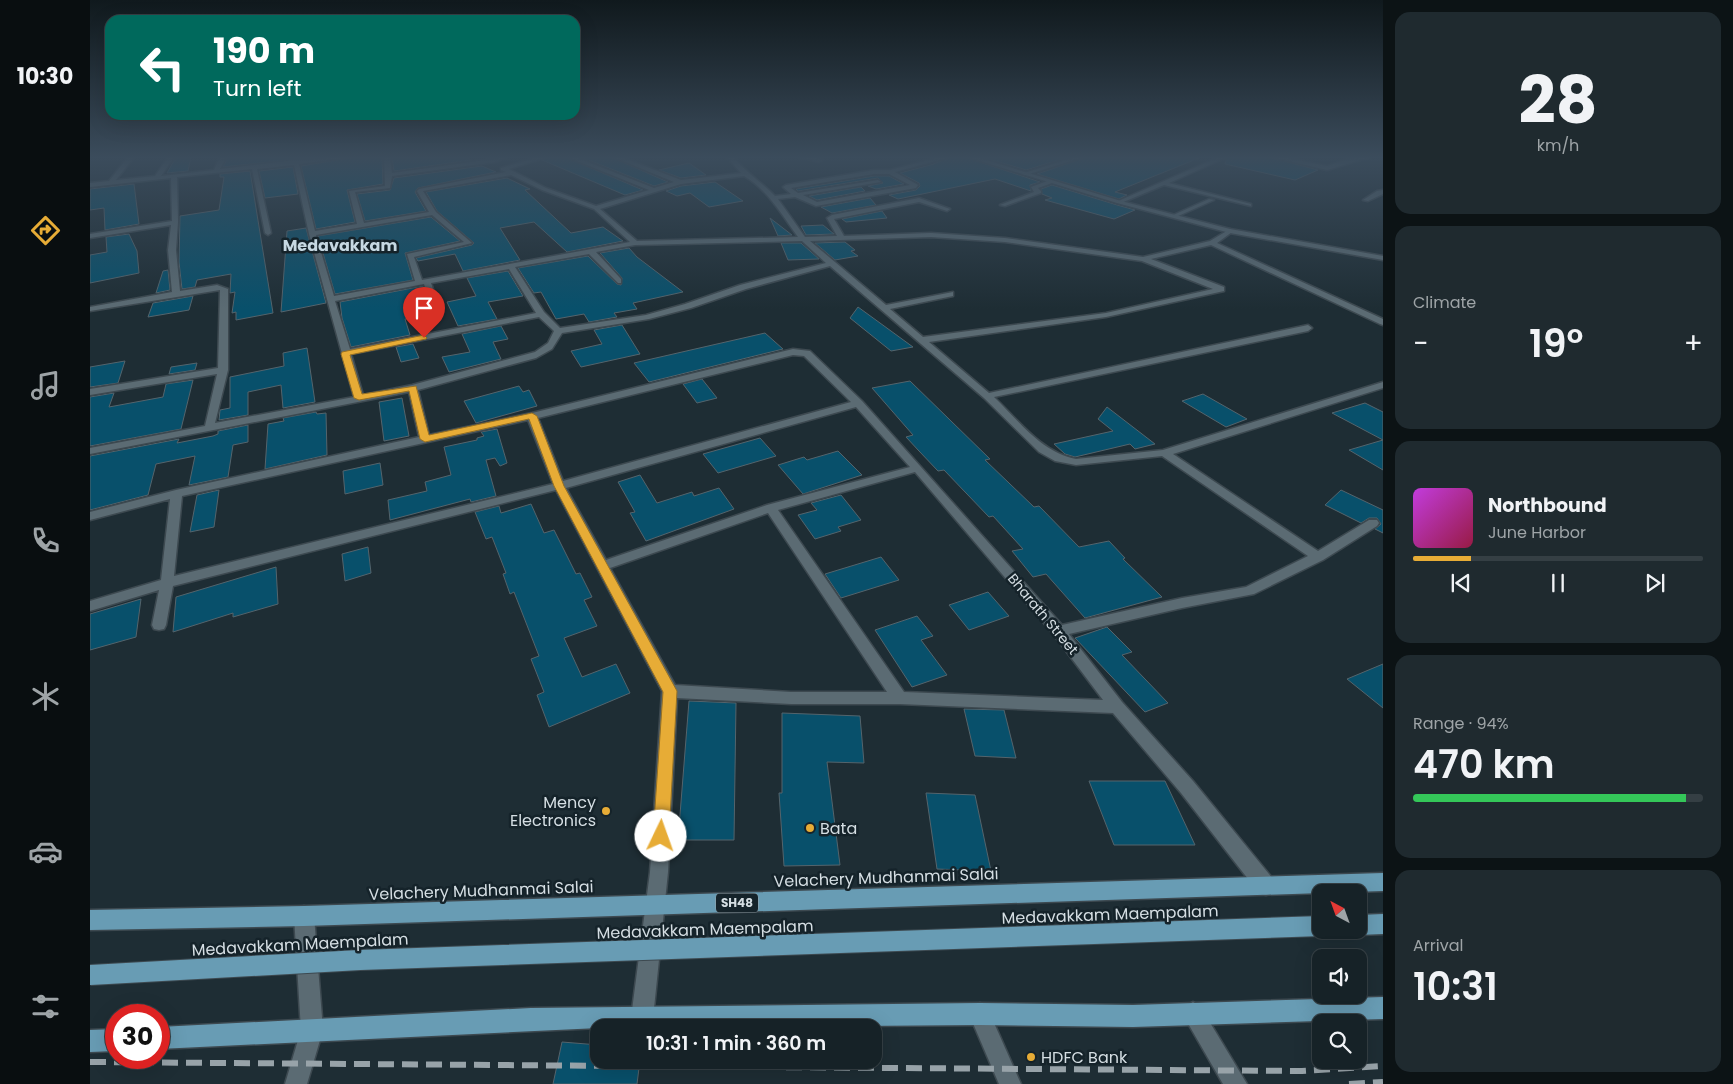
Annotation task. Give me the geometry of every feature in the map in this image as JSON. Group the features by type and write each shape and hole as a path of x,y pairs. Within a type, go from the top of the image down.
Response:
{"main road":[{"name":"Velachery Mudhanmai Salai","path":"90,920 655,906 1383,882"},
{"path":"1368,925 1383,924"},
{"name":"Medavakkam Maempalam","path":"90,975 360,960 1312,926"},
{"path":"170,1037 531,1019 980,1014 1133,1016 1383,1008"},
{"path":"90,1041 105,1040"}],"street":[{"path":"175,208 172,250 176,294"},
{"path":"263,208 268,233"},
{"path":"307,208 312,234 359,398"},
{"path":"356,208 361,226"},
{"path":"429,208 432,213 470,244 410,256 436,310"},
{"path":"596,208 635,243"},
{"path":"781,208 802,238 830,264 987,396 1043,450 1059,459 1076,462 1164,452 1383,385"},
{"path":"841,238 830,218 879,208"},
{"path":"943,208 947,209"},
{"path":"1141,208 1230,231 1383,258"},
{"path":"1174,216 1193,208"},
{"path":"312,234 432,213"},
{"path":"90,236 175,222"},
{"path":"1143,259 1212,243 1230,231"},
{"path":"332,299 635,243 695,243 931,235 995,239 1143,259 1221,289 1106,315 922,340"},
{"path":"1212,243 1383,322"},
{"path":"591,250 618,281"},
{"path":"558,331 646,316 688,306 743,287 830,264"},
{"path":"510,265 541,314 558,331"},
{"path":"90,309 217,287 224,290 224,370 209,429"},
{"path":"884,308 950,294"},
{"path":"345,354 541,314"},
{"path":"987,396 1308,328"},
{"path":"90,451 413,388 533,356 552,346 558,331"},
{"name":"Bharath Street","path":"532,416 793,352 806,353 858,403 1059,630 1116,707 1187,788 1266,886"},
{"path":"90,392 224,370"},
{"path":"413,388 425,439"},
{"path":"90,606 167,582 559,486 858,403"},
{"path":"90,516 176,494 532,416 559,486 670,691 659,872 642,1018"},
{"path":"1164,452 1318,557"},
{"path":"602,566 771,508 917,468"},
{"path":"159,624 167,582 176,494"},
{"path":"771,508 900,698"},
{"path":"1059,630 1182,603 1249,591 1318,557 1373,523"},
{"path":"670,691 791,698 900,698 1116,707"},
{"path":"296,1084 312,1030 304,916"},
{"path":"1193,1013 1236,1084"},
{"path":"980,1014 1010,1084"}],"building":[{"path":"90,208 137,208 139,224 105,230 104,208 90,210"},
{"path":"219,208 256,208 273,313 236,320 236,312 232,313 235,292 230,293 231,274 197,280 195,287 182,289 179,262 180,216 219,210"},
{"path":"311,208 351,208 355,222 316,229"},
{"path":"361,208 424,208 426,211 365,221"},
{"path":"435,208 544,208 571,233 603,227 623,241 567,252 534,222 500,228 520,260 463,271 455,254 418,261 416,258 474,243"},
{"path":"822,208 862,208 832,213"},
{"path":"1073,208 1126,208 1135,210 1114,219"},
{"path":"882,211 887,218 846,222 842,219"},
{"path":"431,217 460,241 405,253 413,280 335,294 318,236"},
{"path":"770,218 792,235 778,236"},
{"path":"823,225 834,234 806,235 801,226"},
{"path":"306,228 326,303 281,312 287,231"},
{"path":"129,234 137,251 139,273 90,283 90,255 107,252 106,237"},
{"path":"845,242 855,250 851,251 858,256 835,260 815,243"},
{"path":"781,243 801,243 819,259 788,260"},
{"path":"629,248 637,257 683,292 633,303 637,309 614,313 617,317 589,322 584,314 556,319 541,292 534,293 518,268 588,256 617,284 621,285 622,278 600,253"},
{"path":"168,270 170,290 156,293 163,271"},
{"path":"508,271 523,296 488,302 497,319 458,326 447,302 476,296 467,278"},
{"path":"423,286 430,311 435,313 405,319 410,335 351,347 342,318 340,302"},
{"path":"193,296 189,310 148,317 153,303"},
{"path":"858,307 913,347 891,351 850,318"},
{"path":"622,325 640,354 581,367 571,351 602,344 594,330"},
{"path":"501,326 508,339 493,342 501,359 449,372 442,357 470,352 462,334"},
{"path":"765,333 783,349 649,382 634,363"},
{"path":"413,344 419,358 401,362 396,347"},
{"path":"307,348 315,402 283,408 281,385 248,392 248,415 219,420 220,410 230,408 230,377 284,366 283,353"},
{"path":"125,361 118,383 90,387 90,367"},
{"path":"197,363 195,370 169,374 171,367"},
{"path":"702,379 717,398 697,403 683,384"},
{"path":"193,380 181,429 90,446 90,397 114,393 109,407 163,397 166,384"},
{"path":"910,381 990,459 985,460 1034,507 1039,506 1079,547 1109,541 1125,558 1123,559 1162,597 1085,618 1046,574 1033,577 1012,551 1023,549 993,516 989,517 944,470 938,471 919,451 906,437 913,435 872,388"},
{"path":"519,386 523,392 529,390 537,406 476,423 464,401"},
{"path":"1203,394 1247,419 1226,427 1182,401"},
{"path":"402,398 409,436 384,441 379,402"},
{"path":"1365,403 1383,412 1383,440 1332,413"},
{"path":"1107,407 1155,444 1135,449 1130,444 1075,457 1065,454 1054,444 1113,431 1098,419"},
{"path":"316,412 317,414 326,413 327,455 265,469 268,424 284,421 283,418"},
{"path":"248,425 248,442 233,445 228,477 189,485 195,456 156,464 148,495 90,510 90,456 179,439 177,443 213,436 218,434 218,431"},
{"path":"497,429 507,463 500,466 495,458 486,460 496,496 471,502 470,499 390,520 388,500 427,491 425,482 451,475 444,447 477,440 477,438 484,436 481,432"},
{"path":"760,438 776,456 718,473 703,454"},
{"path":"1383,440 1383,470 1349,450"},
{"path":"838,451 862,475 803,494 778,465 804,457 807,460"},
{"path":"380,463 383,485 345,494 343,471"},
{"path":"640,475 657,503 692,492 694,496 719,488 734,509 646,541 630,513 635,512 618,482"},
{"path":"219,490 214,527 190,532 197,495"},
{"path":"1341,490 1383,510 1383,533 1375,529 1381,524 1377,518 1369,518 1361,523 1325,505"},
{"path":"841,495 861,520 838,527 841,531 815,539 798,515 817,510 811,503"},
{"path":"531,504 544,533 554,530 576,574 580,573 592,597 584,600 597,626 564,638 582,677 616,664 630,693 549,727 537,695 544,692 531,659 539,656 514,592 510,594 503,574 506,573 492,537 486,539 475,512 499,506 501,513"},
{"path":"368,547 371,573 345,581 342,554"},
{"path":"881,557 899,580 841,598 825,574"},
{"path":"276,567 278,604 233,617 233,613 173,632 176,597"},
{"path":"988,592 1009,616 969,630 949,605"},
{"path":"141,599 136,637 90,650 90,614"},
{"path":"917,616 933,636 921,640 947,675 912,687 875,630"},
{"path":"1107,627 1132,652 1122,655 1168,703 1145,712 1075,638"},
{"path":"1383,664 1383,708 1347,679"},
{"path":"689,701 736,703 734,840 678,840"},
{"path":"964,709 1004,710 1016,758 975,756"},
{"path":"782,713 860,716 864,763 827,762 840,865 784,866 779,793 782,793"},
{"path":"1089,781 1165,781 1195,845 1114,845"},
{"path":"926,793 975,795 991,871 937,869"},
{"path":"562,1042 590,1044 590,1069 639,1069 637,1084 553,1084"}],"railway":[{"path":"90,1062 1302,1071 1383,1066"},
{"path":"1349,1084 1383,1082"}],"place":[{"name":"Mency Electronics","path":"606,811"},
{"name":"Bata","path":"810,828"},
{"name":"HDFC Bank","path":"1031,1057"}],"district":[{"name":"Medavakkam","path":"340,245"}],"route":[{"path":"424,338 345,354 359,398 413,388 425,439 532,416 559,486 670,691 661,836"}]}
